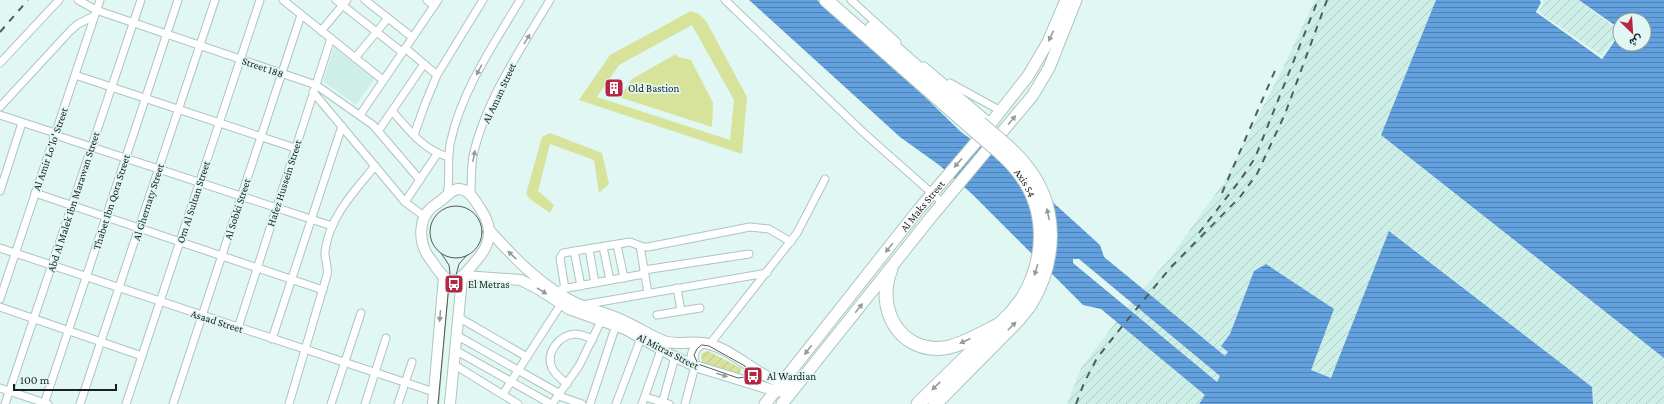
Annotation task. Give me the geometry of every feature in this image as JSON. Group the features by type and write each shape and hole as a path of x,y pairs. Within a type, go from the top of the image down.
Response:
{"highway":[{"name":"Axis 54","path":"826,0 980,130"},
{"name":"Axis 54","path":"839,0 980,130 1018,170 1032,193 1038,212 1041,231 1039,259 1026,302 1018,320 935,404"},
{"path":"891,269 885,289 888,312 900,332 913,342 928,347 953,347 1000,324"},
{"name":"Axis 54","path":"918,404 1000,324 1026,302"}],"main road":[{"name":"Al Maks Street","path":"765,404 980,130 1000,111 1028,76 1042,54 1066,0"},
{"name":"Al Maks Street","path":"782,404 951,193 1026,104 1040,84 1076,0"},
{"path":"831,319 843,328"}],"street":[{"path":"0,63 60,0"},
{"name":"Street 188","path":"78,0 95,13 133,22 200,45 282,74 315,89 360,115 379,130 420,180"},
{"name":"Al Amir Lo'lo' Street","path":"0,299 100,0"},
{"name":"Abd Al Malek Ibn Marawan Street","path":"6,404 141,0"},
{"name":"Thabet Ibn Qora Street","path":"46,404 68,331 178,0"},
{"name":"Al Ghernaty Street","path":"80,404 215,0"},
{"name":"Om Al Sultan Street","path":"126,404 260,0"},
{"path":"283,0 383,80"},
{"path":"336,0 345,3 376,32 424,64 437,75"},
{"path":"365,0 412,37"},
{"path":"360,115 436,3 427,0"},
{"path":"414,136 437,75 483,0"},
{"path":"447,195 449,184 448,157 454,126 469,90 520,0"},
{"name":"Al Aman Street","path":"471,195 474,156 490,107 508,72 550,0"},
{"path":"725,0 864,134 943,203"},
{"path":"851,0 915,59 936,75 1000,111"},
{"path":"321,31 345,3"},
{"path":"0,107 71,30 95,13"},
{"name":"Al Sobki Street","path":"173,404 301,15"},
{"path":"355,58 388,18"},
{"name":"Hafez Hussein Street","path":"238,328 331,38"},
{"path":"379,130 424,64"},
{"path":"75,75 295,148"},
{"path":"936,75 980,130"},
{"path":"315,89 342,126 405,202 425,217"},
{"path":"392,111 414,136 428,149 437,154 448,157"},
{"path":"0,115 158,170 332,226"},
{"path":"0,191 22,123"},
{"path":"272,339 342,126"},
{"path":"405,202 437,154"},
{"path":"289,404 328,271 325,253 332,226 342,206 375,166"},
{"path":"686,404 695,366 692,358 693,353 698,346 706,344 791,242 807,216 826,179"},
{"path":"450,404 462,277 484,251 490,231 487,219 471,195 467,191 460,188 452,190 431,208 425,217 422,228 423,246 429,257 444,277 450,280 462,277"},
{"path":"35,194 323,290"},
{"path":"749,254 644,272 624,278 560,289 560,256 563,253 633,242 640,246 648,247 750,227 769,229 791,242"},
{"name":"Al Mitras Street","path":"490,231 506,250 532,273 560,289 582,305 626,321 662,340 675,343 706,344 723,350 766,376 782,381 794,389"},
{"path":"616,245 624,278"},
{"path":"640,246 648,293"},
{"path":"603,247 610,280"},
{"name":"Asaad Street","path":"0,248 434,392"},
{"path":"589,249 595,283"},
{"path":"574,251 581,286"},
{"path":"582,305 767,272"},
{"path":"527,282 532,273"},
{"path":"433,404 444,277"},
{"name":"Al Mitras Street","path":"462,277 516,279 527,282 561,304 580,314 616,325 661,350 695,366 776,391 786,392 794,389"},
{"path":"677,288 681,311"},
{"path":"503,394 561,304"},
{"path":"0,307 142,356"},
{"path":"657,315 700,308"},
{"path":"331,404 361,313"},
{"path":"458,317 527,357"},
{"path":"455,350 552,404 567,384 593,339 601,321"},
{"path":"590,404 616,325"},
{"path":"567,384 555,373 552,367 552,352 555,345 560,340 574,334 593,339"},
{"path":"456,335 560,395 582,404"},
{"path":"365,404 386,338"},
{"path":"616,404 640,338"},
{"path":"661,350 643,401 664,403 675,357"},
{"path":"398,404 412,362"},
{"path":"453,364 518,404"},
{"path":"0,388 46,404"}],"shaded area":[{"path":"1315,0 1436,0 1381,135 1664,358 1664,404 1593,404 1592,387 1390,231 1331,379 1311,370 1254,271 1230,334 1221,346 1228,352 1225,356 1201,359 1220,376 1217,382 1201,392 1205,395 1199,404 1067,404 1081,368 1124,311 1170,258 1224,182 1282,70"},
{"path":"1540,0 1579,0 1612,23 1612,45 1602,59 1536,12 1541,3"},
{"path":"334,47 374,79 356,105 323,81"}],"green space":[{"path":"691,11 699,14 706,21 747,97 742,154 579,100 610,55","holes":["692,25 734,100 730,140 597,97 619,65"]},
{"path":"676,54 678,57 691,60 713,103 712,127 619,97 632,79"},
{"path":"550,133 602,153 609,184 599,193 594,160 550,144 538,191 554,205 550,213 530,199 526,194 542,137"},
{"path":"708,351 739,367 741,369 740,374 736,376 702,362 701,355"}],"water":[{"path":"749,0 817,0 926,98 961,132 1036,187 1100,245 1104,257 1225,356 1228,352 1221,346 1230,334 1254,271 1266,264 1334,309 1311,370 1331,378 1389,231 1592,387 1593,404 1199,404 1205,395 1101,309 1083,305 971,193 939,165 900,137","holes":["1073,259 1079,259 1220,376 1217,382 1073,263"]},
{"path":"1436,0 1540,0 1541,3 1536,12 1602,59 1612,45 1612,52 1652,52 1652,12 1612,12 1612,23 1579,0 1664,0 1664,358 1381,135"}],"pier":[{"path":"1540,0 1543,0 1539,12 1602,56 1612,42 1612,45 1602,59 1536,12 1541,3"},
{"path":"1577,0 1612,24 1612,25"}],"tram line":[{"path":"456,206 466,208 474,214 480,222 482,232 480,242 474,250 466,256 456,258 446,256 438,250 432,242 430,232 432,222 438,214 446,208 456,206"},
{"path":"438,404 450,273 449,265 441,253"},
{"path":"454,283 459,264 467,255"},
{"path":"702,345 709,346 745,366 753,376 738,378 698,364 694,355 697,349 702,345"}],"railway":[{"path":"0,32 28,0"},
{"path":"1199,233 1241,179 1255,158 1318,0"},
{"path":"1076,404 1084,383 1097,358 1171,267 1240,197 1257,174 1285,114 1327,0"},
{"path":"1222,193 1277,66"}],"place":[{"name":"Old Bastion","path":"614,88"},
{"name":"El Metras","path":"454,284"},
{"name":"Al Wardian","path":"753,376"}]}
